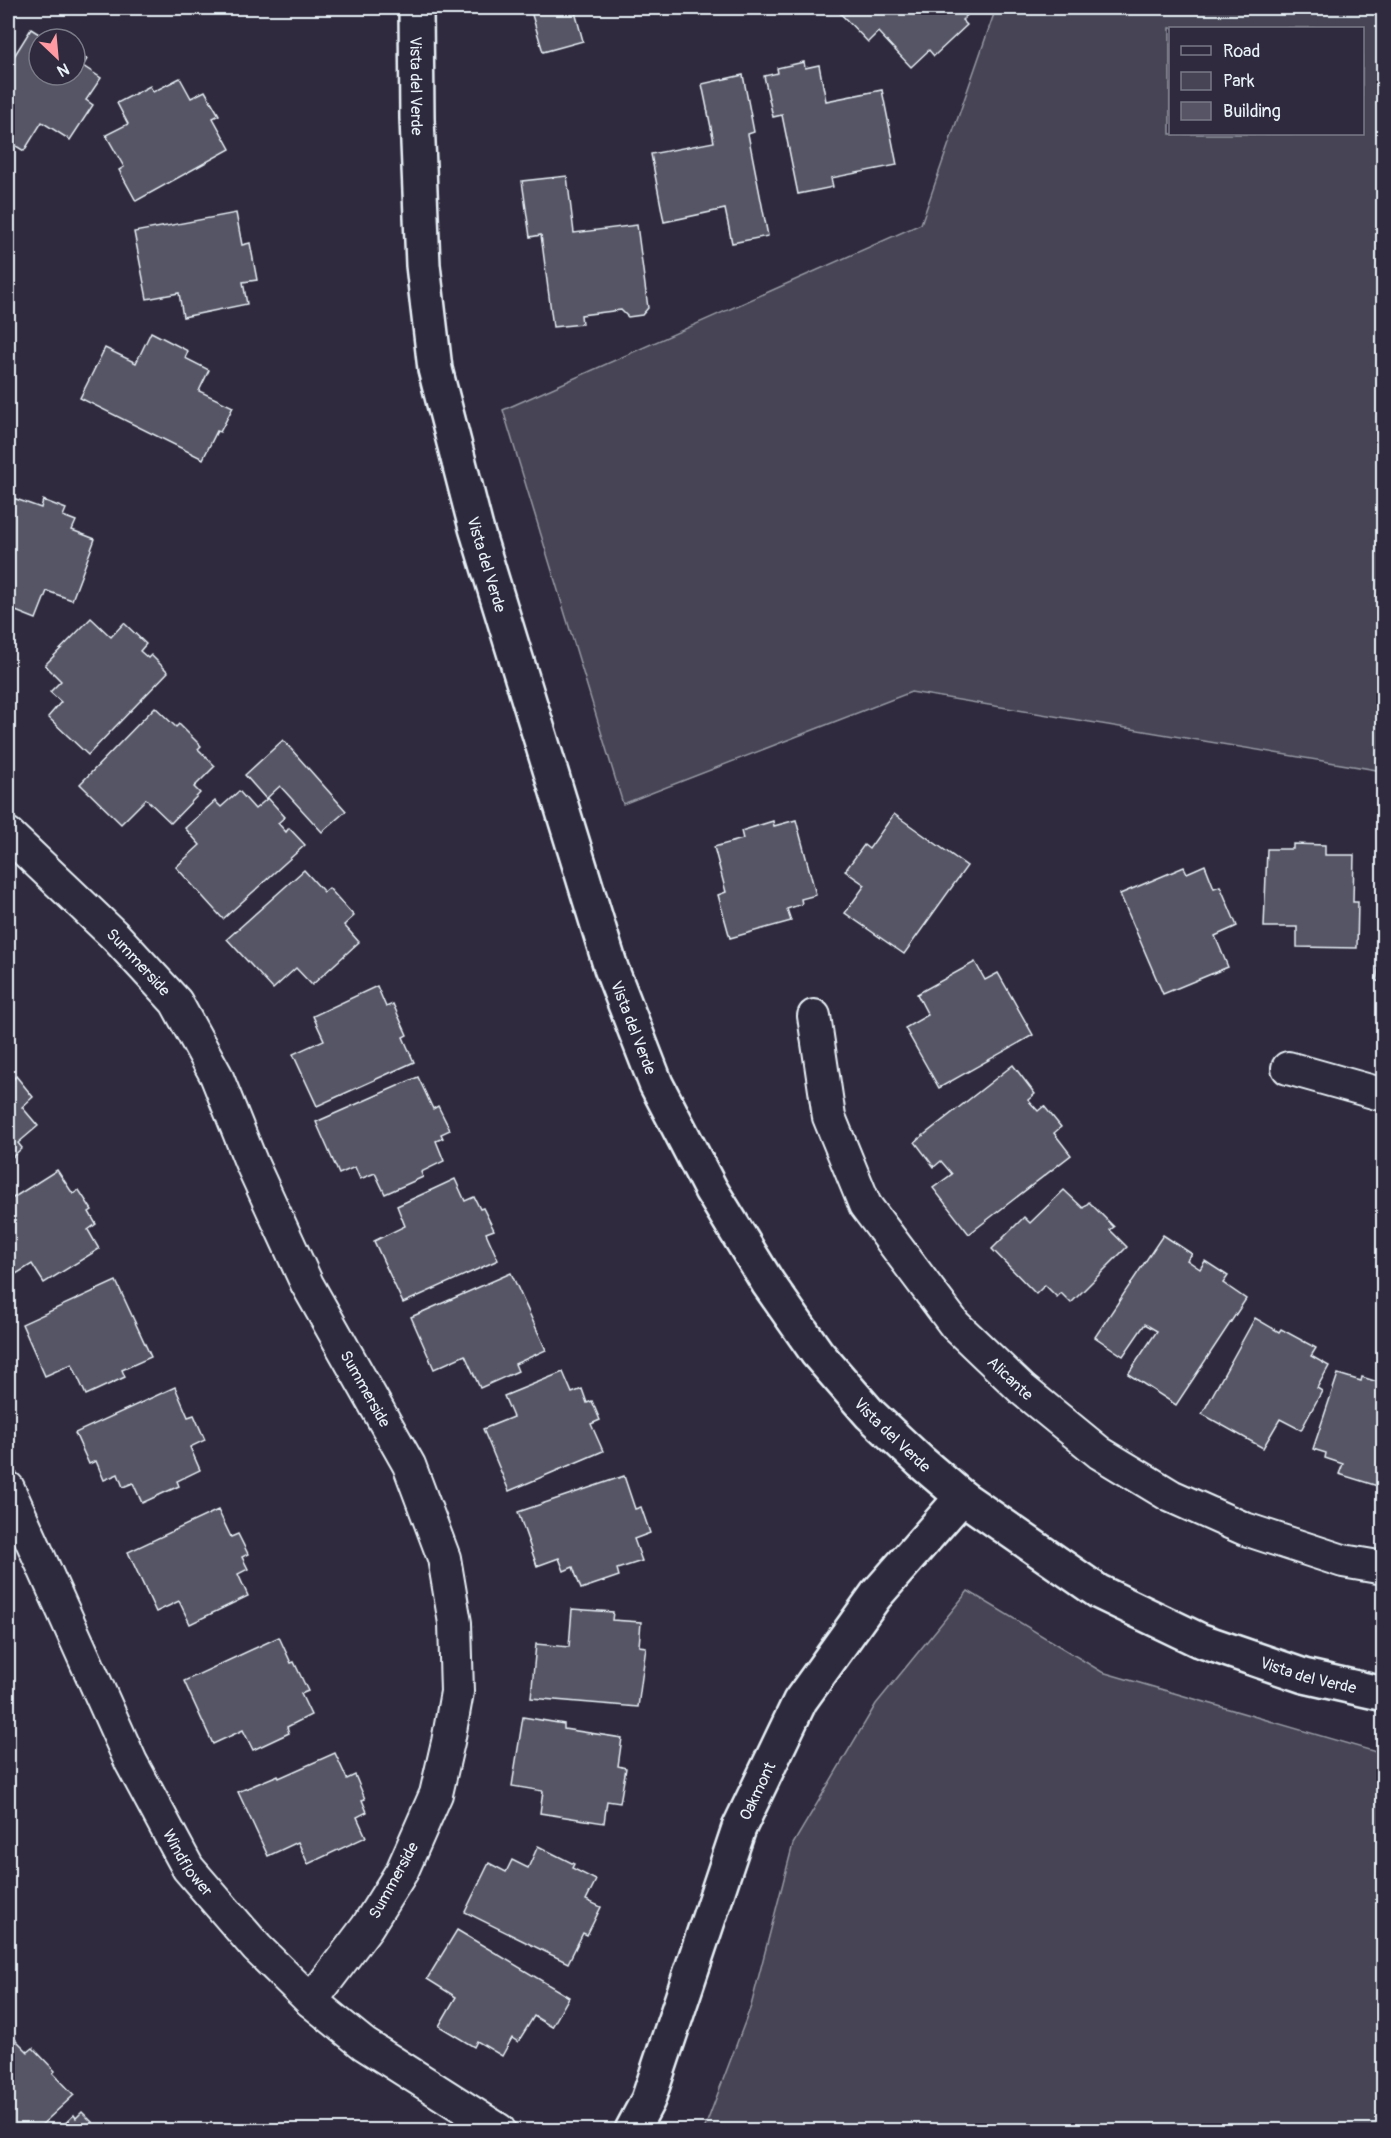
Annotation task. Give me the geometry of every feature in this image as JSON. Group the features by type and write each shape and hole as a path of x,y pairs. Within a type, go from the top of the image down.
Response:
{"street":[{"name":"Vista del Verde","path":"416,8 417,118 423,265 435,369 476,528 611,968 656,1084 711,1190 768,1283 817,1353 870,1414 962,1497 1099,1592 1199,1640 1304,1676 1383,1694"},
{"name":"Summerside","path":"8,834 116,937 176,1002 216,1075 251,1162 307,1284 409,1465 444,1558 455,1623 457,1692 436,1794 402,1871 367,1927 310,2001"},
{"name":"Alicante","path":"814,1016 829,1117 865,1205 963,1333 1023,1390 1100,1453 1171,1496 1245,1529 1343,1561 1383,1568"},
{"path":"1288,1068 1383,1095"},
{"name":"Windflower","path":"8,1488 131,1762 188,1868 257,1948 310,2001 364,2044 499,2130"},
{"name":"Oakmont","path":"632,2130 648,2100 739,1828 800,1701 876,1595 962,1497"}],"green space":[{"path":"996,8 1383,8 1383,771 911,692 623,804 503,410 921,224"},
{"path":"968,1591 1102,1672 1383,1754 1383,2130 704,2130 751,2006 793,1844 876,1704"}],"building":[{"path":"530,8 574,8 583,41 543,52"},
{"path":"835,8 975,8 962,20 967,25 934,56 929,50 911,67 878,32 868,42"},
{"path":"27,35 27,87 87,87 87,69 101,78 86,100 93,105 70,140 42,122 24,151 8,141 8,66"},
{"path":"804,62 805,68 819,65 826,101 882,90 897,165 831,178 833,187 798,194 782,115 773,117 764,76 778,73 777,68"},
{"path":"743,75 754,132 748,134 768,236 732,243 725,209 664,222 651,154 714,142 702,84"},
{"path":"180,78 191,98 205,91 219,115 213,118 230,149 136,201 119,170 124,167 106,135 128,124 117,103 150,86 153,92"},
{"path":"567,176 574,233 637,225 648,308 642,315 628,317 621,310 581,315 582,324 553,327 541,235 530,237 522,181"},
{"path":"236,213 242,245 250,243 257,280 243,282 247,304 183,317 179,293 147,299 134,232"},
{"path":"151,332 188,351 185,358 209,370 199,391 233,407 220,432 217,431 203,459 80,398 105,348 136,363"},
{"path":"13,498 41,508 43,500 66,509 63,516 76,521 72,530 95,539 72,600 47,591 36,619 8,608 8,513"},
{"path":"91,618 111,637 124,623 146,644 140,651 148,658 151,655 168,672 88,755 48,717 61,702 50,692 61,681 45,665"},
{"path":"155,707 176,727 179,724 201,746 198,749 215,766 194,787 200,793 171,823 146,799 121,824 80,784"},
{"path":"283,740 346,811 322,832 280,786 266,799 245,775"},
{"path":"239,791 255,809 268,798 285,817 278,823 286,832 289,828 305,845 223,919 176,867 200,845 185,828 215,801 221,807"},
{"path":"894,814 967,866 904,954 845,913 865,885 845,871 864,845 869,849"},
{"path":"796,820 816,895 801,899 802,904 787,909 791,921 730,938 718,895 726,892 714,847 743,839 741,831 773,821 774,826"},
{"path":"1293,844 1325,845 1325,855 1354,855 1353,902 1358,902 1357,948 1297,947 1297,927 1264,927 1267,849 1293,849"},
{"path":"1205,865 1214,888 1220,886 1237,926 1215,936 1228,967 1163,994 1120,894 1184,867 1187,873"},
{"path":"304,870 324,892 329,888 354,916 344,925 359,942 312,985 296,968 273,989 227,939"},
{"path":"1384,931 1384,982 1376,981"},
{"path":"975,962 985,980 998,973 1033,1035 939,1088 905,1028 928,1015 917,994"},
{"path":"377,986 386,1007 393,1004 407,1035 403,1037 414,1062 317,1106 293,1054 324,1040 313,1016"},
{"path":"1013,1065 1035,1094 1028,1100 1038,1111 1044,1106 1061,1127 1054,1133 1071,1155 969,1234 933,1188 952,1174 941,1161 934,1167 915,1142"},
{"path":"8,1075 12,1081 16,1076 33,1097 22,1107 38,1126 18,1143 22,1148 8,1161"},
{"path":"418,1077 433,1109 438,1106 450,1130 441,1134 443,1138 436,1141 444,1161 421,1172 423,1177 385,1194 375,1173 360,1179 355,1167 339,1174 316,1122"},
{"path":"57,1170 73,1194 79,1190 92,1210 89,1212 96,1224 88,1230 99,1249 44,1283 32,1264 8,1279 8,1201"},
{"path":"455,1179 465,1201 474,1197 480,1209 483,1208 494,1230 486,1233 498,1260 403,1303 374,1241 405,1226 397,1206"},
{"path":"1064,1190 1083,1208 1089,1202 1114,1227 1110,1230 1127,1247 1071,1303 1061,1293 1057,1297 1045,1285 1036,1294 992,1249 1024,1217 1030,1223"},
{"path":"1163,1235 1192,1254 1187,1260 1200,1269 1205,1261 1228,1276 1223,1283 1246,1299 1176,1405 1128,1374 1157,1331 1145,1324 1123,1356 1095,1337"},
{"path":"511,1273 546,1350 515,1364 518,1371 480,1388 465,1355 434,1369 411,1317"},
{"path":"116,1281 151,1357 122,1370 125,1377 86,1395 72,1364 45,1376 22,1324"},
{"path":"1255,1318 1279,1332 1281,1329 1316,1348 1311,1356 1329,1366 1317,1388 1322,1391 1301,1430 1280,1419 1263,1448 1202,1414"},
{"path":"563,1372 572,1393 582,1389 587,1403 592,1401 600,1420 591,1424 603,1451 509,1491 483,1429 513,1417 504,1396"},
{"path":"1338,1374 1361,1381 1362,1377 1384,1384 1384,1488 1339,1474 1343,1464 1325,1458 1326,1453 1313,1449"},
{"path":"175,1387 188,1417 194,1415 205,1440 190,1447 200,1470 177,1481 179,1486 142,1503 133,1483 123,1487 118,1474 104,1480 96,1461 89,1464 75,1433"},
{"path":"624,1476 635,1509 641,1507 650,1533 634,1539 642,1561 617,1569 619,1576 581,1589 573,1567 564,1571 559,1558 537,1566 518,1512"},
{"path":"218,1510 231,1537 238,1534 248,1554 242,1557 248,1569 238,1574 248,1596 190,1624 179,1601 156,1612 128,1552"},
{"path":"572,1609 613,1612 612,1620 641,1622 639,1646 646,1647 638,1707 531,1698 536,1644 569,1647"},
{"path":"279,1637 308,1691 301,1694 311,1715 287,1727 289,1733 253,1750 243,1730 213,1744 184,1681"},
{"path":"523,1717 564,1724 564,1729 622,1738 618,1766 626,1768 620,1803 607,1801 604,1823 540,1813 543,1791 512,1786"},
{"path":"335,1753 347,1779 355,1775 365,1799 362,1800 367,1812 357,1817 366,1837 308,1864 298,1842 268,1856 238,1792 278,1775 279,1778"},
{"path":"538,1846 574,1864 572,1868 596,1880 586,1900 601,1907 587,1935 583,1933 568,1963 465,1912 489,1863 506,1872 512,1860 528,1868"},
{"path":"457,1930 569,1997 552,2027 534,2016 518,2042 512,2038 502,2056 477,2041 474,2047 439,2026 456,1997 427,1979"},
{"path":"12,2036 28,2052 33,2048 74,2095 36,2130 8,2130 8,2040"},
{"path":"82,2112 96,2126 94,2130 58,2130 74,2115 76,2118"}]}
